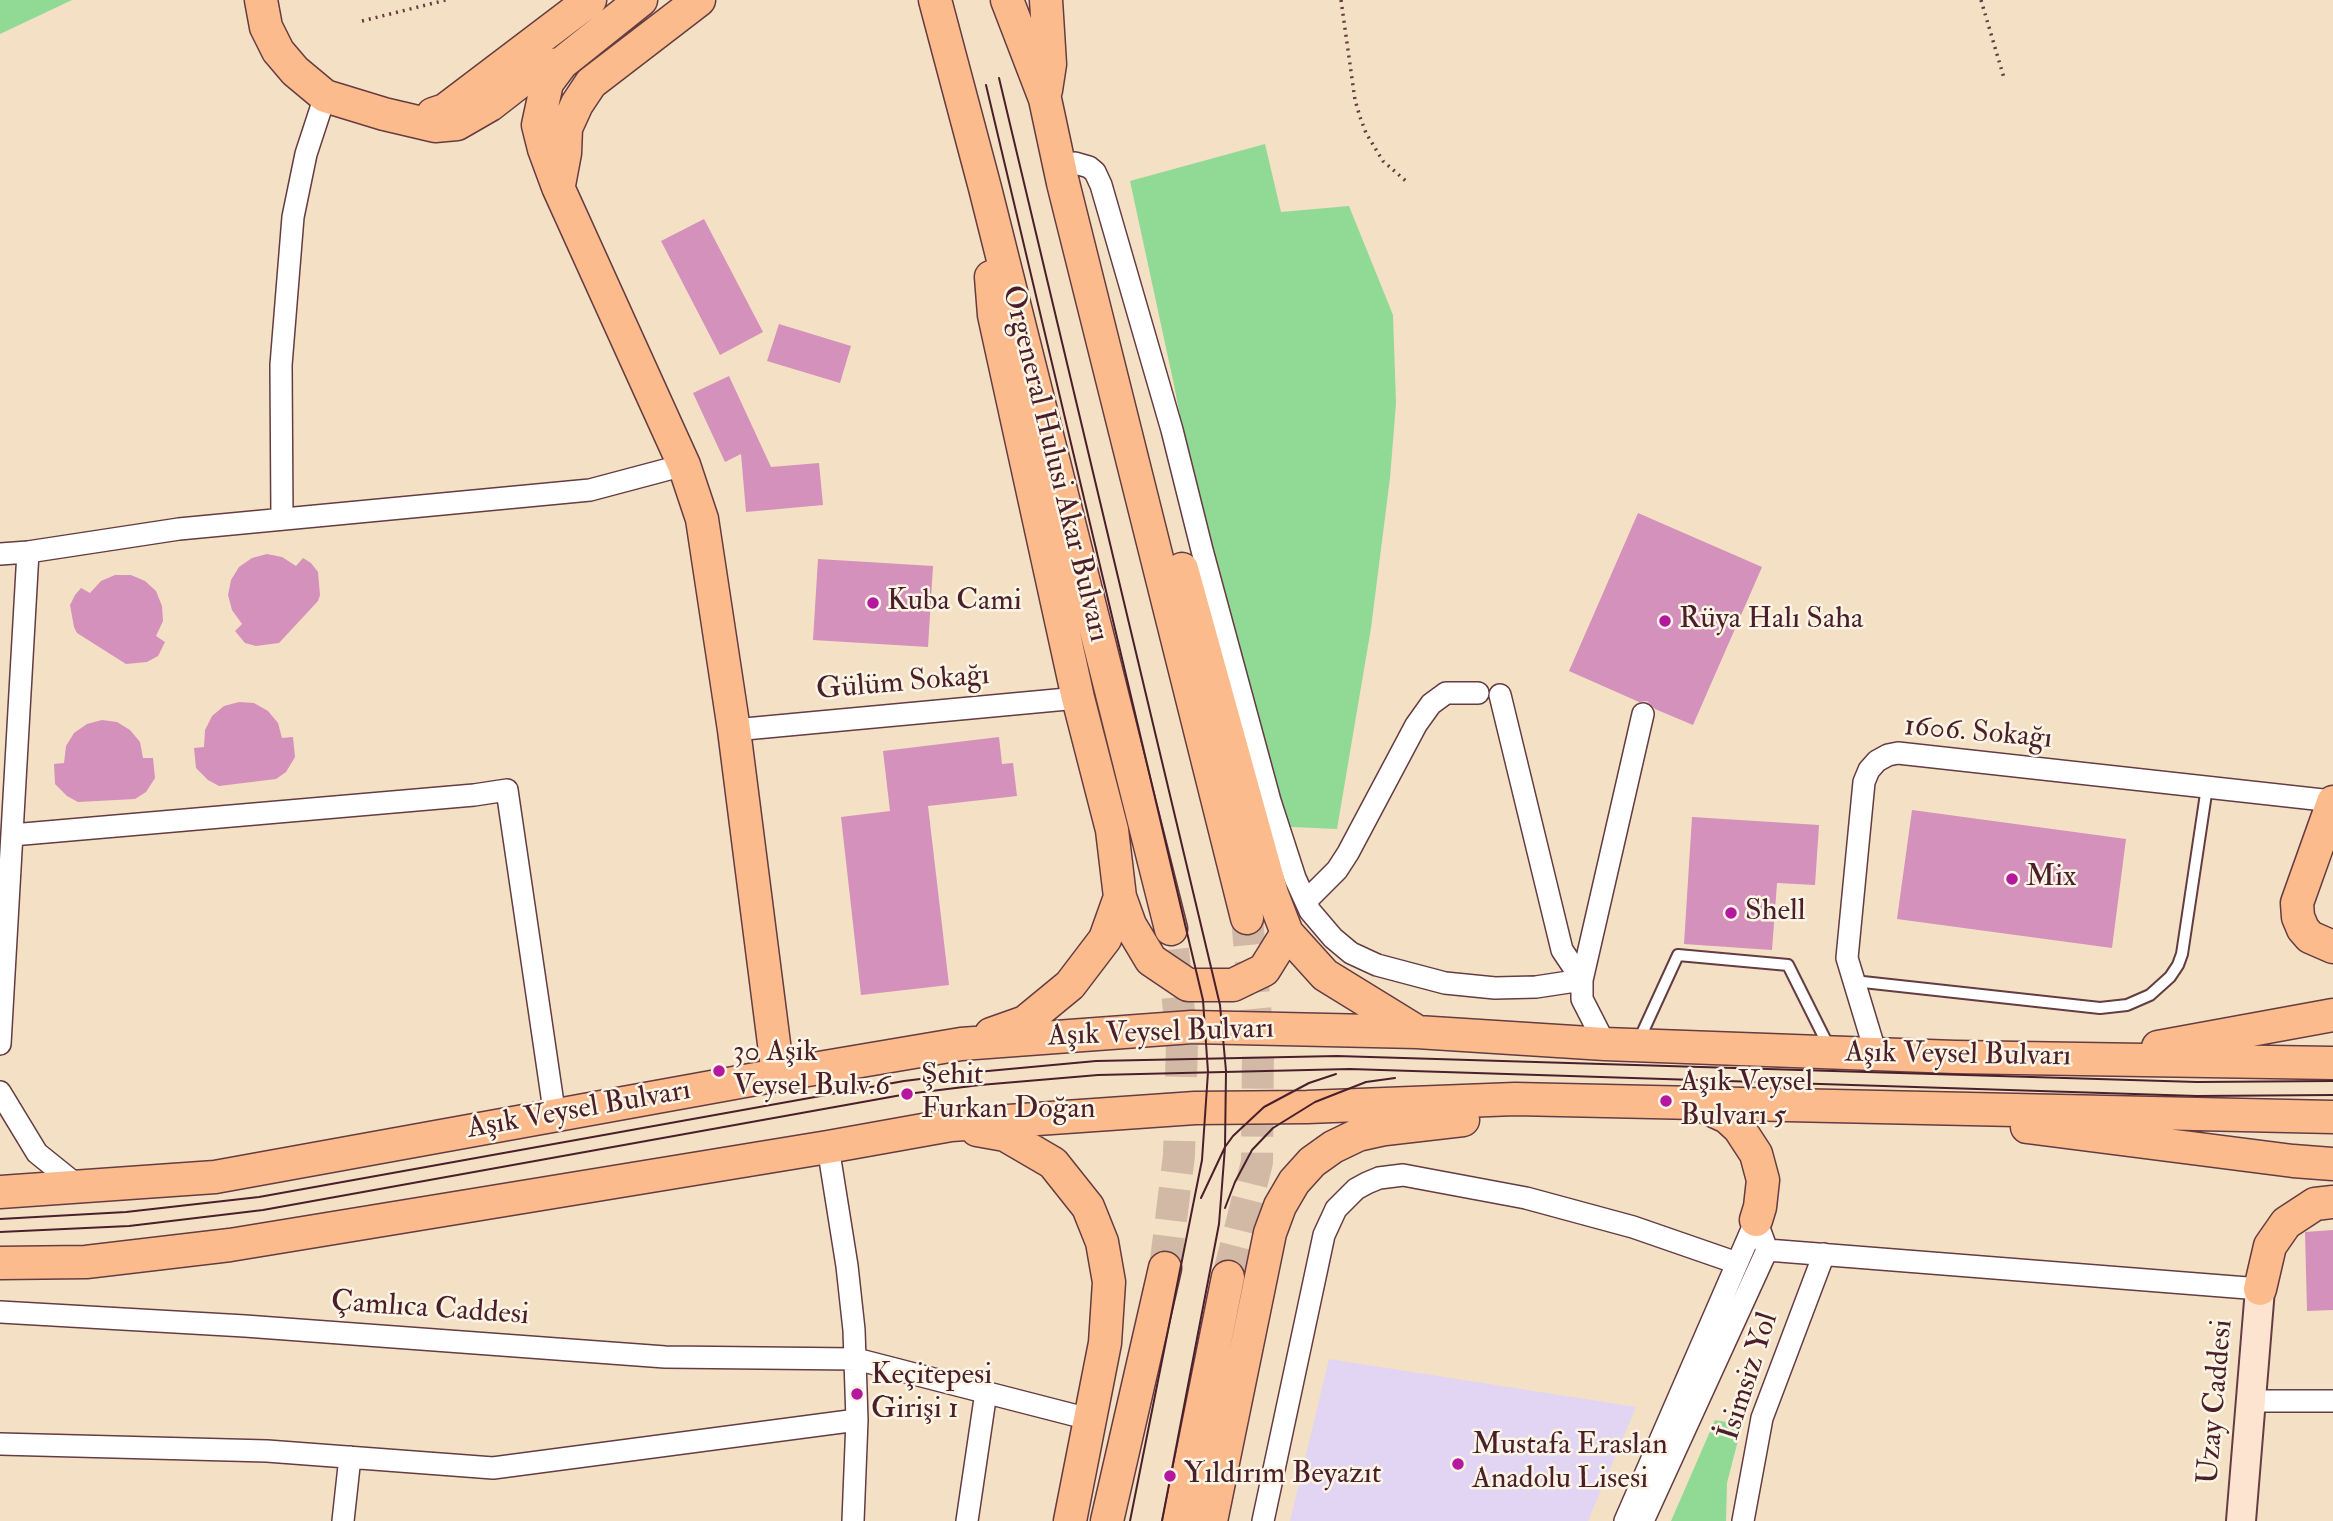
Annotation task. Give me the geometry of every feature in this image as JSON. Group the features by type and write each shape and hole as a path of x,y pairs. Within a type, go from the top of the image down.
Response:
{"main road":[{"path":"261,0 266,27 278,51 295,71 325,96 435,126 457,124 490,105 535,70 562,63"},
{"path":"406,119 445,110 590,0"},
{"path":"642,0 562,63 547,83 538,125 558,187 684,465 702,519 734,730 778,1075"},
{"path":"558,187 565,153 566,128 591,83 699,0"},
{"path":"920,0 954,75"},
{"name":"Orgeneral Hulusi Akar Bulvarı","path":"935,0 985,188 1171,929"},
{"path":"1007,0 1045,99 1247,918"},
{"path":"1045,99 1050,64 1046,0"},
{"path":"1062,174 1101,277 1272,894 1287,933 1325,975 1417,1032"},
{"path":"985,188 994,315 1078,698 1112,830 1120,897 1130,925 1151,960 1188,985 1233,985 1264,970 1287,933"},
{"path":"2333,801 2297,903 2298,917 2303,929 2310,937 2333,947"},
{"path":"961,1045 1025,1022 1070,985 1105,939 1120,897"},
{"path":"2088,1059 2333,1015"},
{"name":"Aşık Veysel Bulvarı","path":"0,1192 215,1177 778,1075 961,1045 1192,1027 1417,1032 1605,1044 1832,1053 2333,1063"},
{"path":"1211,1521 1270,1233 1280,1206 1294,1182 1312,1162 1333,1147 1358,1135 1385,1129 1479,1118 1515,1099"},
{"name":"Aşık Veysel Bulvarı","path":"0,1264 86,1262 230,1245 951,1125 1195,1108 1307,1107 1515,1099 2333,1117"},
{"path":"1699,1104 1727,1117 1749,1140 1756,1154 1763,1180 1756,1220"},
{"path":"1866,1107 2333,1164"},
{"path":"951,1125 1005,1135 1052,1163 1088,1207 1102,1242 1109,1282 1105,1343 1070,1521"},
{"path":"2260,1289 2270,1247 2286,1223 2315,1203 2333,1202"},
{"path":"1107,1521 1165,1268"},
{"path":"1180,1521 1228,1277"},
{"name":"Uzay Caddesi","path":"2241,1521 2260,1289"}],"street":[{"path":"282,519 281,365 293,216 306,154 325,96"},
{"path":"1062,174 1076,163 1096,172 1101,185 1172,430 1270,801 1295,878 1310,911 1332,938 1351,953 1408,975 1446,983 1495,988 1536,987 1583,980"},
{"path":"0,554 179,529 590,490 684,465"},
{"path":"0,1044 4,907 12,835 28,552"},
{"path":"1306,901 1337,870 1348,853 1416,725 1431,704 1446,693 1478,693"},
{"path":"1500,695 1562,950 1583,980"},
{"name":"Gülüm Sokağı","path":"734,730 1078,698"},
{"path":"1605,1044 1582,999 1583,980 1643,715"},
{"name":"1606. Sokağı","path":"1876,1054 1847,958 1864,782 1869,769 1877,761 1898,753 2333,801"},
{"path":"12,835 474,796 507,790 555,1117"},
{"path":"0,1092 37,1153 78,1186"},
{"path":"828,1147 848,1266 856,1359 857,1420 853,1521"},
{"path":"1264,1521 1324,1236 1336,1209 1356,1189 1367,1183 1403,1175 1526,1198 1633,1227 1737,1264"},
{"path":"1643,1521 1767,1250 1756,1220"},
{"path":"1625,1521 1756,1220"},
{"path":"1767,1250 2260,1289"},
{"name":"İsimsiz Yol","path":"1743,1521 1762,1418 1825,1254"},
{"name":"Çamlıca Caddesi","path":"0,1312 245,1326 665,1357 856,1359 1089,1419"},
{"path":"967,1521 986,1392"},
{"path":"2250,1401 2333,1401"},
{"path":"0,1444 267,1451 493,1468 857,1420"},
{"path":"343,1521 350,1457"}],"lane":[{"path":"1854,981 2100,1008 2113,1008 2139,1001 2161,986 2178,965 2207,787"},
{"path":"1636,1045 1678,956 1788,965 1832,1053"}],"path":[{"path":"362,21 446,0"},
{"path":"1341,0 1360,117 1366,133 1384,161 1407,182"},
{"path":"1981,0 2004,78"}],"shaded area":[{"name":"Mustafa Eraslan Anadolu Lisesi","path":"1329,1359 1636,1407 1588,1521 1290,1521"}],"green space":[{"path":"0,0 72,0 0,34"},
{"path":"1265,144 1281,212 1349,206 1393,315 1396,403 1390,478 1371,628 1337,829 1269,826 1194,488 1130,181"},
{"path":"1715,1420 1742,1425 1727,1483 1726,1521 1671,1521"}],"building":[{"path":"704,219 763,332 720,355 661,241"},
{"path":"779,324 851,346 840,383 767,361"},
{"path":"729,376 771,467 819,463 823,505 746,512 741,454 725,462 693,393"},
{"path":"1638,513 1762,567 1693,725 1655,709 1647,701 1639,702 1569,671"},
{"path":"267,554 282,557 296,566 303,558 311,563 318,572 320,595 318,601 279,643 256,646 245,643 235,631 242,624 232,610 228,595 231,580 239,567 252,558"},
{"name":"Kuba Cami","path":"818,559 933,566 928,647 813,640"},
{"path":"115,575 131,575 145,581 156,591 162,606 163,621 156,636 165,642 158,656 147,662 126,664 77,633 74,627 70,605 75,595 81,588 90,593 101,581"},
{"path":"239,702 254,703 268,711 278,723 282,738 293,737 295,757 286,772 276,779 219,786 196,768 194,748 204,747 205,730 212,716 224,706"},
{"path":"102,720 117,722 130,730 140,742 143,758 153,758 155,778 146,792 135,799 78,802 55,784 54,764 64,763 66,746 74,733 87,724"},
{"path":"999,737 1002,764 1013,763 1017,796 928,806 949,985 861,995 841,817 890,811 883,751"},
{"name":"Mix","path":"1912,810 2126,839 2112,948 1897,919"},
{"path":"1692,817 1819,825 1815,885 1777,883 1772,950 1684,944"},
{"path":"2333,1230 2333,1310 2307,1311 2305,1232"}],"tunnel":[{"path":"1228,1277 1257,1162 1258,1040 1247,918"},
{"path":"1165,1268 1179,1155 1182,1042 1171,929"}],"tram line":[{"path":"999,78 1220,1005 1226,1071 1225,1147 1219,1224 1162,1521"},
{"path":"986,85 1203,1000 1208,1072 1202,1160 1130,1521"},
{"path":"0,1219 126,1212 259,1197 904,1081 1096,1061 1337,1056 2197,1082 2333,1081"},
{"path":"0,1232 129,1226 263,1210 907,1094 1098,1075 1350,1069 2197,1096 2333,1095"},
{"path":"1201,1198 1225,1147 1264,1107 1309,1083 1336,1074"},
{"path":"1225,1208 1252,1150 1273,1128 1315,1102 1366,1082 1395,1078"}],"place":[{"name":"Kuba Cami","path":"873,603"},
{"name":"Rüya Halı Saha","path":"1665,621"},
{"name":"Mix","path":"2012,879"},
{"name":"Shell","path":"1731,913"},
{"name":"30 Aşik Veysel Bulv.6","path":"719,1071"},
{"name":"Şehit Furkan Doğan","path":"907,1094"},
{"name":"Aşık Veysel Bulvarı 5","path":"1666,1101"},
{"name":"Keçitepesi Girişi 1","path":"857,1394"},
{"name":"Mustafa Eraslan Anadolu Lisesi","path":"1458,1464"},
{"name":"Yıldırım Beyazıt","path":"1170,1476"}]}
